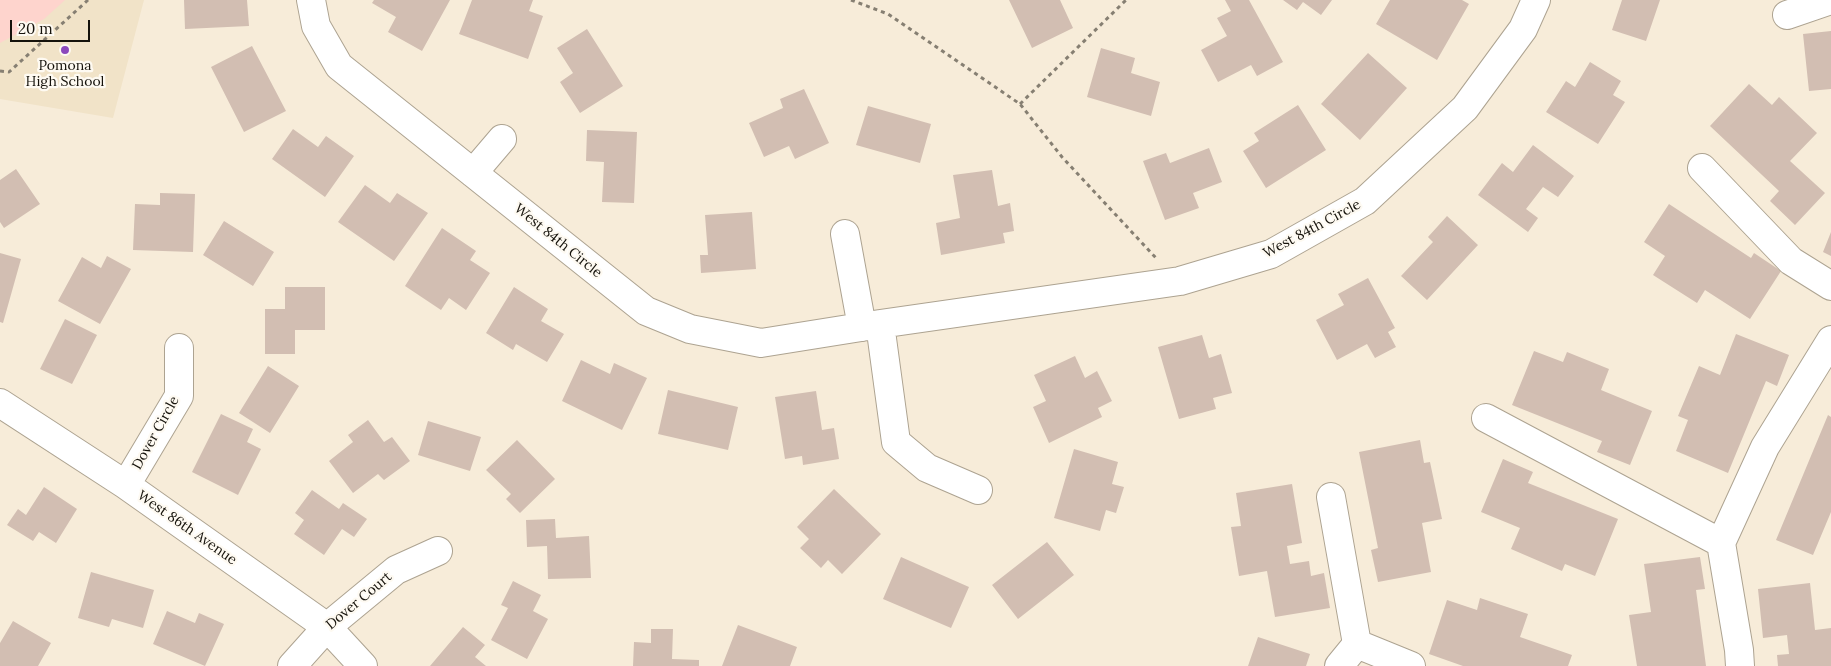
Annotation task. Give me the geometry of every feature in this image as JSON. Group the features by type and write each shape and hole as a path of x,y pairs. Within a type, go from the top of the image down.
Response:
{"street":[{"name":"West 84th Circle","path":"311,0 316,26 339,66 646,311 690,329 761,343 871,325 1180,281 1270,254 1365,201 1465,108 1523,29 1536,0"},
{"path":"1787,16 1831,0"},
{"path":"473,173 502,139"},
{"path":"1702,168 1791,261 1831,286"},
{"path":"845,234 871,325 896,442 927,468 978,490"},
{"path":"1740,666 1721,544 1766,447 1831,340"},
{"name":"Dover Circle","path":"126,486 179,396 179,348"},
{"name":"West 86th Avenue","path":"0,404 126,486 327,627 364,666"},
{"path":"1486,418 1721,544"},
{"path":"1330,496 1357,644 1339,666"},
{"name":"Dover Court","path":"292,666 327,627 396,570 438,551"},
{"path":"1357,644 1411,666"}],"path":[{"path":"0,71 9,72 88,0"},
{"path":"851,0 888,14 1020,104 1062,157 1155,257 1180,281"},
{"path":"1020,104 1126,0"}],"shaded area":[{"name":"Pomona High School","path":"0,0 144,0 113,118 0,99"},
{"path":"0,0 65,0 44,19 0,43"}],"building":[{"path":"184,0 247,0 249,26 185,29"},
{"path":"374,0 450,0 422,51 388,32 396,17 372,3"},
{"path":"472,0 533,0 529,11 543,16 528,59 459,34"},
{"path":"1009,0 1060,0 1073,28 1032,48"},
{"path":"1225,0 1249,0 1283,62 1257,76 1251,65 1218,82 1201,50 1227,36 1217,18 1231,11"},
{"path":"1283,0 1332,0 1321,15 1303,2 1297,10"},
{"path":"1390,0 1462,0 1469,4 1437,60 1376,24"},
{"path":"1622,0 1660,0 1646,41 1612,30"},
{"path":"587,29 623,86 580,113 560,82 573,73 557,48"},
{"path":"1831,31 1831,89 1809,91 1803,34"},
{"path":"252,46 286,111 244,132 211,67"},
{"path":"1101,48 1135,58 1131,73 1160,82 1151,116 1087,97"},
{"path":"1368,53 1407,88 1360,140 1321,104"},
{"path":"1590,62 1621,81 1613,95 1625,102 1598,144 1546,112 1566,81 1575,87"},
{"path":"1749,84 1772,105 1779,97 1817,133 1790,161 1825,193 1795,225 1770,201 1779,191 1710,126"},
{"path":"804,89 829,143 795,159 789,146 764,157 749,123 783,108 780,99"},
{"path":"1298,105 1326,150 1266,188 1243,151 1259,141 1254,133"},
{"path":"868,106 931,124 920,163 856,145"},
{"path":"293,129 318,147 326,136 354,156 325,197 272,159"},
{"path":"587,130 637,132 634,203 602,202 604,162 586,161"},
{"path":"1533,145 1574,176 1558,197 1543,187 1526,209 1538,218 1528,232 1478,195 1502,163 1513,172"},
{"path":"1209,148 1222,182 1193,193 1199,208 1165,220 1143,161 1166,153 1170,163"},
{"path":"16,169 40,204 4,228 0,222 0,180"},
{"path":"992,170 998,206 1010,203 1014,231 1003,233 1005,243 941,255 936,223 960,218 953,175"},
{"path":"365,185 390,203 397,193 428,213 394,261 338,222"},
{"path":"160,193 195,194 193,252 133,250 135,204 160,205"},
{"path":"1669,204 1751,258 1754,253 1781,271 1750,319 1705,290 1697,303 1653,275 1665,256 1644,242"},
{"path":"752,212 756,269 701,273 700,255 708,255 705,215"},
{"path":"1447,216 1478,245 1427,300 1401,276 1433,242 1428,237"},
{"path":"224,221 274,252 253,286 203,255"},
{"path":"442,228 476,251 470,260 490,273 466,310 449,298 441,310 405,286"},
{"path":"1831,232 1831,256 1823,252"},
{"path":"0,253 21,259 3,323 0,322"},
{"path":"107,256 131,269 100,324 58,301 82,257 101,268"},
{"path":"1368,278 1395,328 1388,332 1396,347 1375,358 1367,344 1337,360 1316,320 1344,305 1338,294"},
{"path":"285,287 325,287 325,330 295,330 295,354 265,354 265,309 285,309"},
{"path":"514,287 548,309 541,321 564,334 547,362 516,344 513,350 486,333"},
{"path":"65,319 97,335 72,384 40,369"},
{"path":"1736,334 1789,355 1777,386 1766,381 1728,473 1676,451 1688,420 1678,416 1699,366 1720,375"},
{"path":"1202,335 1209,358 1221,354 1232,393 1213,398 1216,409 1179,419 1158,347"},
{"path":"1534,351 1563,362 1567,352 1609,369 1601,390 1652,411 1630,465 1597,452 1602,441 1512,405"},
{"path":"1075,356 1085,378 1097,371 1112,401 1098,408 1102,417 1049,443 1033,407 1046,401 1034,375"},
{"path":"581,360 610,374 614,363 647,378 622,430 562,401"},
{"path":"268,366 299,386 270,433 239,413"},
{"path":"668,390 738,407 728,450 658,434"},
{"path":"816,391 822,430 834,428 839,459 803,465 802,456 785,459 775,397"},
{"path":"221,414 253,429 247,442 261,449 238,495 192,472"},
{"path":"1828,415 1831,417 1831,512 1813,555 1776,540"},
{"path":"368,420 384,442 392,437 410,461 384,480 378,474 353,493 329,461 353,442 348,435"},
{"path":"428,421 481,437 470,471 418,455"},
{"path":"517,440 555,479 520,513 506,499 511,494 486,470"},
{"path":"1420,440 1424,463 1430,462 1442,519 1422,523 1431,572 1378,582 1371,550 1378,548 1359,452"},
{"path":"1074,449 1118,462 1112,484 1124,487 1116,513 1106,510 1100,531 1054,518"},
{"path":"1503,459 1533,472 1528,483 1618,519 1595,576 1565,564 1562,571 1511,549 1520,528 1481,512"},
{"path":"1292,484 1302,543 1287,546 1290,564 1309,561 1311,576 1324,573 1330,608 1275,617 1267,571 1239,576 1231,527 1241,526 1236,493"},
{"path":"44,487 77,509 56,543 39,532 33,541 7,525 18,509 26,515"},
{"path":"834,489 881,534 842,574 828,560 821,568 800,548 809,539 797,527"},
{"path":"312,490 339,509 343,503 367,519 354,537 342,529 324,555 294,534 304,520 295,513"},
{"path":"555,519 556,538 589,536 591,578 548,579 547,546 527,547 526,520"},
{"path":"1047,542 1074,575 1018,619 992,585"},
{"path":"901,557 969,587 951,628 883,599"},
{"path":"1700,557 1705,589 1696,590 1706,666 1637,666 1629,615 1651,612 1644,564"},
{"path":"91,572 154,590 143,628 112,619 109,627 78,618"},
{"path":"513,581 541,595 533,611 548,619 527,659 491,640 508,608 501,605"},
{"path":"1810,583 1815,630 1831,628 1831,666 1778,666 1777,655 1789,654 1787,635 1763,638 1758,589"},
{"path":"1480,598 1528,614 1520,637 1572,655 1568,666 1463,666 1429,654 1447,600 1477,610"},
{"path":"167,611 195,623 199,613 224,624 205,666 153,644"},
{"path":"13,621 51,643 38,666 0,666 0,643"},
{"path":"738,625 797,647 790,666 722,666"},
{"path":"463,627 485,645 475,657 486,666 430,666"},
{"path":"651,629 673,629 672,659 699,660 699,666 633,666 634,642 651,643"},
{"path":"1258,637 1310,654 1306,666 1248,666"}],"place":[{"name":"Pomona High School","path":"65,50"}]}
